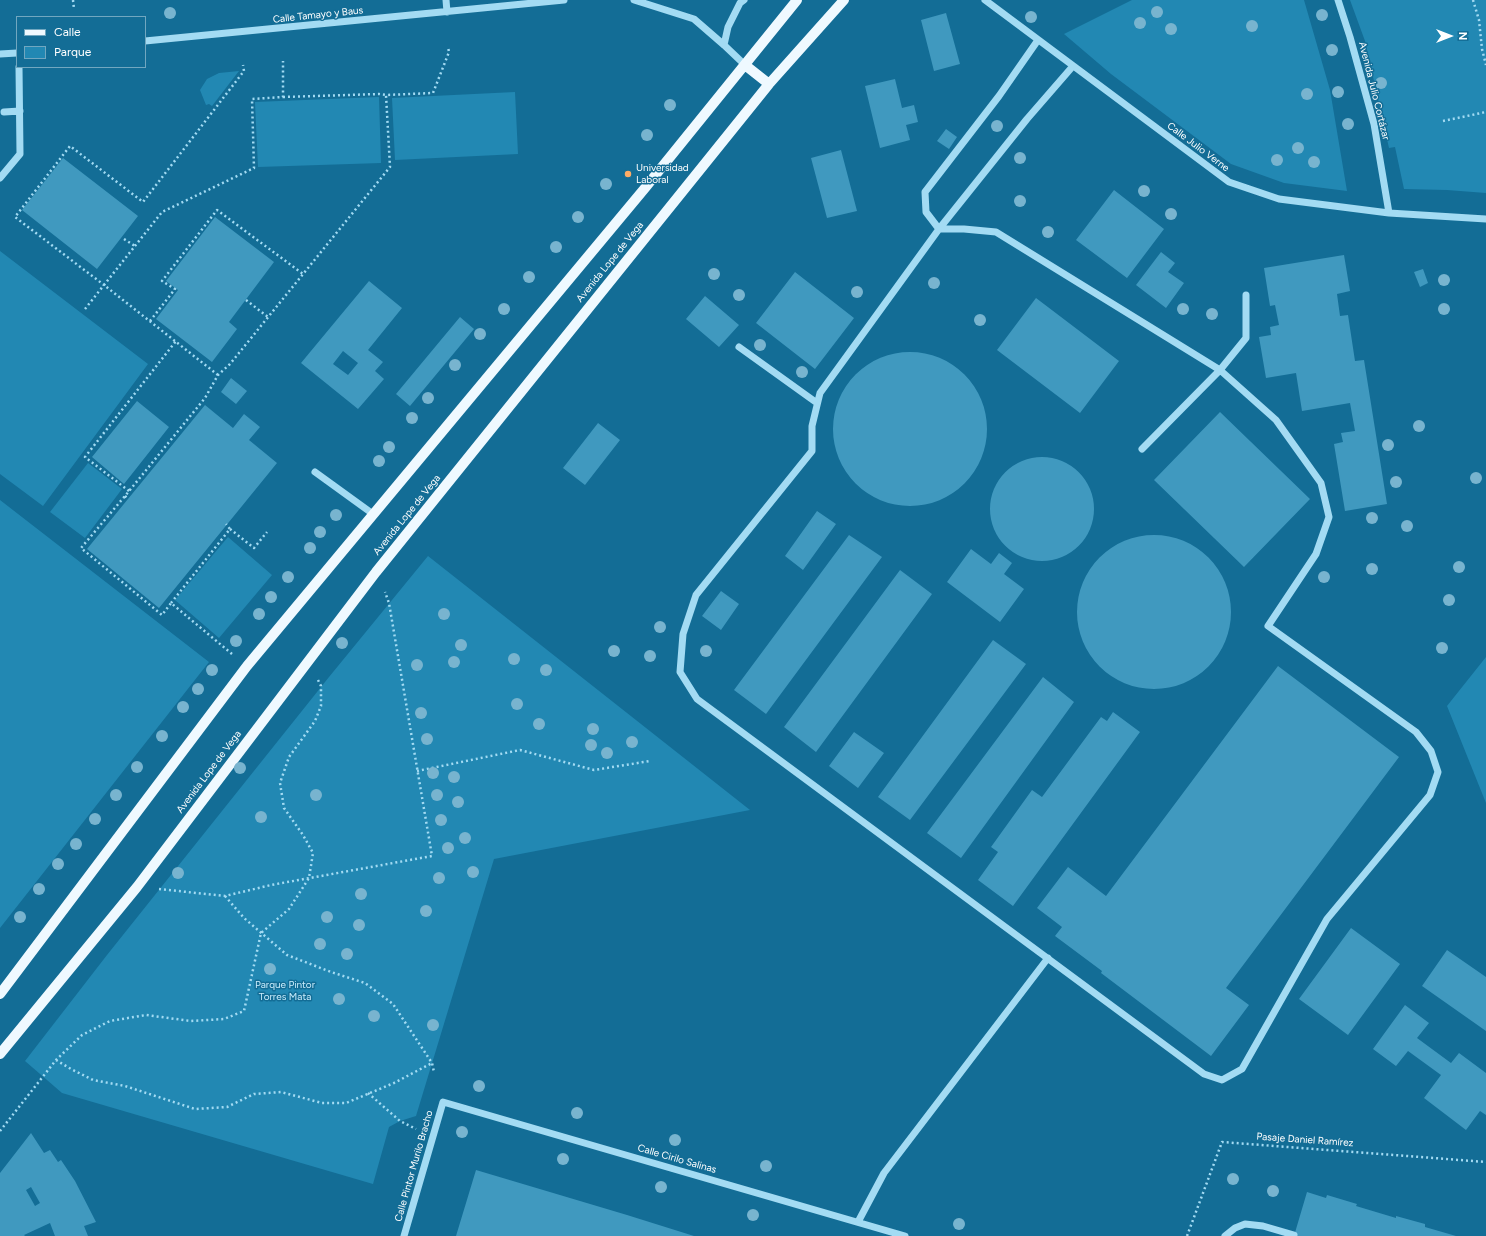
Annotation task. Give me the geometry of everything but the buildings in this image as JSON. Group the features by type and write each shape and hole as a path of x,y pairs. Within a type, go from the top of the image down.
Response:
{"main road":[{"name":"Avenida Lope de Vega","path":"0,994 247,666 650,182 797,0"},
{"name":"Avenida Lope de Vega","path":"0,1054 137,887 376,572 769,84 844,0"},
{"path":"745,65 769,84"}],"street":[{"path":"446,0 447,12"},
{"name":"Calle Tamayo y Baus","path":"146,42 564,0"},
{"path":"634,0 694,19 745,65"},
{"path":"724,45 728,27 740,3 744,0"},
{"name":"Calle Julio Verne","path":"984,0 1229,182 1279,199 1389,213 1486,219"},
{"name":"Avenida Julio Cortázar","path":"1338,0 1350,37 1374,124 1389,213"},
{"path":"939,229 926,212 925,192 999,96 1038,40"},
{"path":"0,54 16,53"},
{"path":"939,229 964,229 996,232 1220,370 1276,420 1321,484 1329,517 1316,554 1268,626 1416,732 1431,751 1438,772 1430,795 1327,919 1242,1069 1222,1080 1204,1074 697,699 680,672 683,634 696,595 812,451 812,426 820,393 939,229 1073,66"},
{"path":"0,178 20,154 19,68"},
{"path":"4,112 20,111"},
{"path":"1142,449 1220,370 1246,338 1246,295"},
{"path":"739,347 817,403"},
{"path":"315,472 374,514"},
{"path":"858,1222 884,1173 1048,958"},
{"name":"Calle Cirilo Salinas","path":"443,1102 905,1236"},
{"name":"Calle Pintor Murilo Bracho","path":"404,1236 443,1102"},
{"path":"1225,1236 1234,1228 1245,1224 1262,1226 1294,1235"}],"path":[{"path":"73,0 74,9"},
{"path":"1473,0 1479,20 1482,49 1486,65"},
{"path":"85,309 162,212 254,168 252,99 433,93 449,52 448,47"},
{"path":"283,61 283,97"},
{"path":"218,375 14,217 70,146 99,171 143,202 244,71 243,64"},
{"path":"230,529 162,615 81,548 205,398 218,375 230,364 390,167 386,95"},
{"path":"1443,121 1486,112"},
{"path":"150,321 175,289 162,281 217,210 303,274"},
{"path":"124,239 135,246"},
{"path":"246,300 268,317"},
{"path":"129,491 85,457 176,341"},
{"path":"125,496 128,499"},
{"path":"226,524 254,548 267,532"},
{"path":"137,887 225,896 272,885 432,856 389,603 376,572"},
{"path":"171,603 247,666"},
{"path":"0,1132 56,1060 82,1035 110,1021 146,1015 191,1021 224,1019 244,1011 261,933 289,909 309,878 313,853 303,835 284,808 280,783 289,757 315,721 320,706 321,686 310,659"},
{"path":"417,771 520,750 594,770 650,761"},
{"path":"225,896 244,918 287,955 365,983 393,1004 432,1063 434,1072"},
{"path":"56,1060 71,1070 93,1080 125,1086 195,1109 227,1107 254,1094 281,1092 322,1103 346,1103 394,1083 432,1063"},
{"path":"368,1093 400,1121 416,1129"},
{"name":"Pasaje Daniel Ramírez","path":"1187,1236 1222,1142 1486,1162"}],"green space":[{"path":"1132,0 1304,0 1330,90 1347,191 1284,183 1231,164 1111,74 1064,34"},
{"path":"1350,0 1486,0 1486,193 1404,189 1395,147 1389,148 1365,41"},
{"path":"239,71 212,106 209,104 206,105 200,90 207,79 219,73"},
{"path":"515,92 518,154 395,160 392,98"},
{"path":"379,97 381,163 258,167 255,102"},
{"path":"0,251 148,364 43,506 0,474"},
{"path":"88,463 122,489 85,538 50,512"},
{"path":"0,500 209,662 0,928"},
{"path":"228,537 272,575 219,638 175,600"},
{"name":"Parque Pintor Torres Mata","path":"428,556 750,810 494,859 416,1116 400,1121 389,1127 373,1184 62,1093 25,1061 107,955 329,677"},
{"path":"1486,657 1486,803 1447,706"}],"place":[{"name":"Universidad Laboral","path":"628,174"}]}
